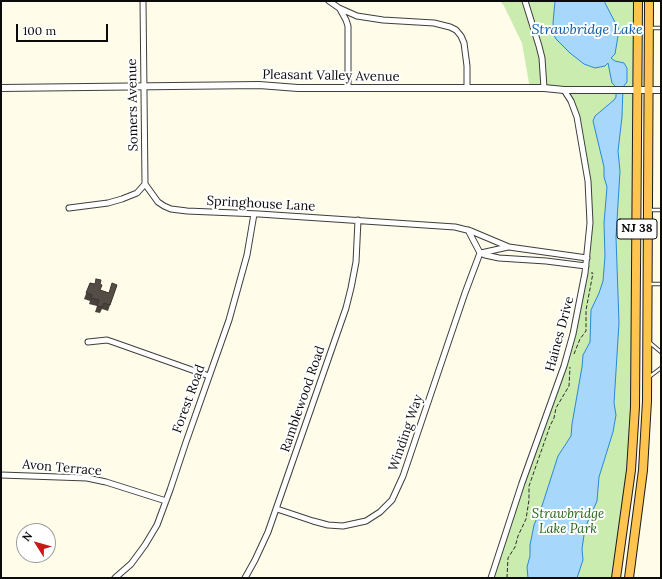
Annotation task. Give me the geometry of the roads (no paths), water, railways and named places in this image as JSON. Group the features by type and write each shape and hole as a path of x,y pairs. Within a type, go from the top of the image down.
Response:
{"highway":[{"name":"NJ 38","path":"616,578 631,470 635,414 638,1"},
{"name":"NJ 38","path":"629,578 643,470 647,417 649,1"}],"street":[{"name":"Somers Avenue","path":"143,1 143,111 145,184"},
{"path":"329,1 350,14 373,19 434,23 450,27 461,36 464,43 468,66 468,88"},
{"path":"525,1 542,58 544,88"},
{"path":"339,8 348,26 348,87"},
{"name":"Pleasant Valley Avenue","path":"1,88 259,85 298,88 544,88 564,90 661,90"},
{"name":"Haines Drive","path":"491,578 522,483 564,366 575,328 586,269 590,216 588,181 578,117 564,90"},
{"path":"69,208 108,203 122,199 137,193 145,184"},
{"name":"Springhouse Lane","path":"145,184 158,202 171,209 447,226 468,230 509,247 587,258"},
{"name":"Forest Road","path":"115,578 131,564 157,525 222,341 247,255 254,214"},
{"name":"Ramblewood Road","path":"245,578 262,547 277,509 349,298 356,258 358,220"},
{"path":"468,230 480,253 492,257 546,261 586,269"},
{"name":"Springhouse Lane","path":"480,253 509,247"},
{"name":"Winding Way","path":"277,509 328,525 343,526 366,521 380,512 392,500 403,476 465,292 480,253"},
{"path":"88,342 107,340 209,376"},
{"name":"Avon Terrace","path":"1,474 87,478 166,501"}],"lane":[{"path":"649,28 661,28"},
{"path":"648,210 661,210"},
{"path":"648,284 661,284"},
{"path":"648,340 661,352"},
{"path":"648,379 661,368"}],"water":[{"name":"Strawbridge Lake","path":"555,1 604,1 619,30 615,54 611,58 615,61 624,63 627,68 627,82 623,87 622,117 618,151 620,171 616,237 619,323 614,403 616,415 613,432 599,477 597,501 585,528 582,549 583,560 577,578 528,578 527,567 534,525 541,509 558,456 571,436 583,355 590,342 591,310 603,281 605,256 604,223 607,187 604,177 604,167 593,121 595,116 616,97 616,87 612,83 608,63 605,66 595,68 584,64 556,39 554,35 553,23"}],"park label":[{"name":"Strawbridge Lake Park","path":"568,522"}]}
